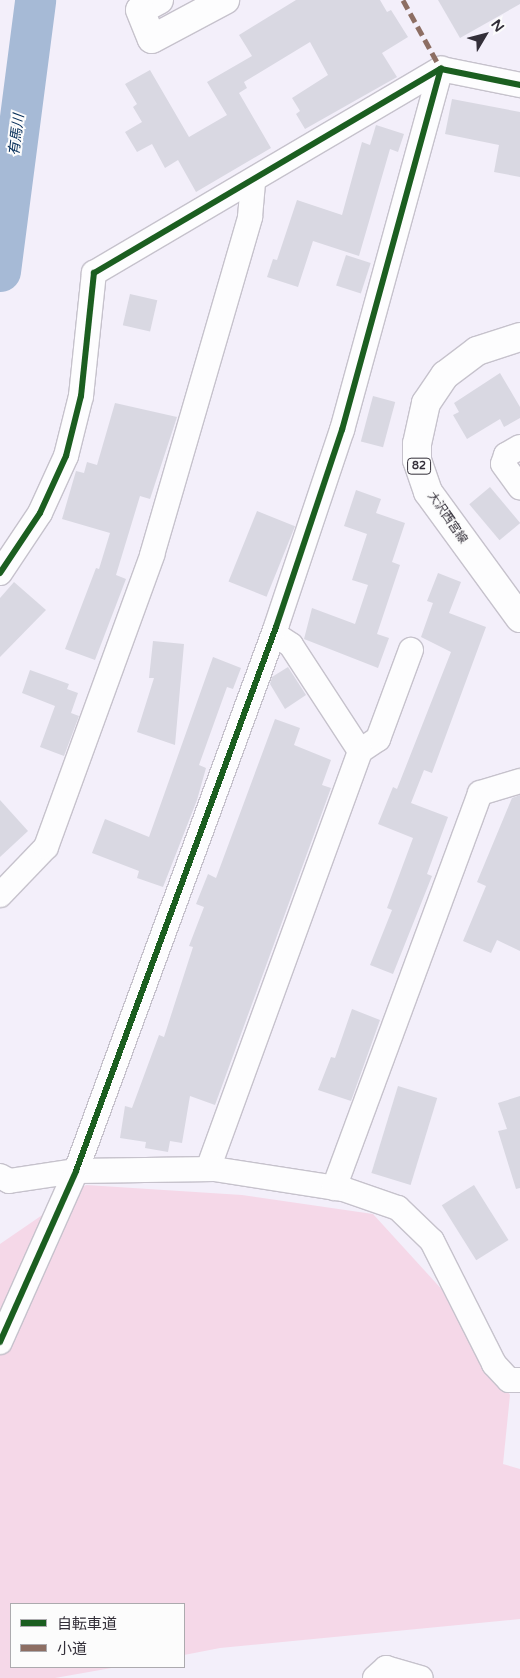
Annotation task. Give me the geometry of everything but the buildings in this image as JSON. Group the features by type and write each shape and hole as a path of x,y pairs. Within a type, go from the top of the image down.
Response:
{"main road":[{"path":"146,3 152,39 225,0"},
{"name":"大沢西宮線","path":"520,337 477,351 445,375 426,403 417,444 417,460 428,492 520,618"}],"street":[{"path":"0,1342 76,1171 274,634 342,430 442,70"},
{"path":"0,573 40,514 66,456 81,396 94,273 442,70 520,85"},
{"path":"0,895 46,847 152,555 250,217 253,181"},
{"path":"520,446 506,454 503,464 520,487"},
{"path":"274,634 291,645 360,752"},
{"path":"208,1169 360,752 378,739 411,650"},
{"path":"334,1188 480,793 520,781"},
{"path":"0,1176 10,1181 76,1171 208,1169 334,1188 398,1208 432,1241 494,1364 508,1380 520,1380"},
{"path":"375,1678 386,1668 421,1678"}],"shaded area":[{"path":"86,1185 242,1195 373,1214 446,1294 510,1395 503,1464 520,1469 520,1619 220,1648 185,1655 185,1603 10,1603 10,1668 111,1668 55,1678 0,1678 0,1244"}],"waterway":[{"name":"有馬川","path":"0,271 35,0"}],"marked path":[{"path":"403,0 441,69"}],"cycle path":[{"path":"0,573 40,513 66,456 81,396 94,273 441,69 520,85"},
{"path":"0,1342 76,1171 276,627 342,430 441,69"}]}
